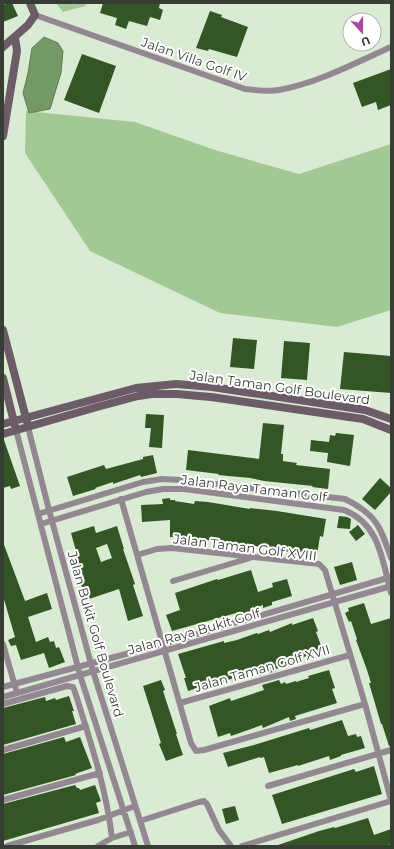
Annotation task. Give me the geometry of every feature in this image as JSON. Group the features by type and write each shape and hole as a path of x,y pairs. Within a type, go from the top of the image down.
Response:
{"street":[{"path":"3,47 28,25 35,15 30,3"},
{"name":"Jalan Villa Golf IV","path":"35,15 245,90 277,90 292,87 328,75 391,47"},
{"path":"3,136 17,51 15,37"},
{"path":"3,330 28,427"},
{"path":"3,378 16,430"},
{"name":"Jalan Taman Golf Boulevard","path":"3,424 136,388 176,384 212,387 365,410 391,419"},
{"name":"Jalan Taman Golf Boulevard","path":"3,434 96,407 138,396 152,394 177,394 211,397 363,419 391,430"},
{"name":"Jalan Bukit Golf Boulevard","path":"28,427 52,509 52,520 93,671 148,846"},
{"name":"Jalan Bukit Golf Boulevard","path":"16,430 80,675 135,846"},
{"name":"Jalan Raya Taman Golf","path":"38,514 143,482 162,479 345,499 360,507 372,516 382,531 391,558"},
{"name":"Jalan Raya Taman Golf","path":"41,524 146,492 163,489 184,489 344,510 355,514 365,523 375,536 389,578 390,589"},
{"path":"114,491 119,500 137,555 191,743 196,751 365,704"},
{"path":"95,496 98,506"},
{"name":"Jalan Taman Golf XVIII","path":"137,555 157,549 172,548 319,564 325,570 335,602 365,704 391,801"},
{"path":"173,581 252,557"},
{"name":"Jalan Raya Bukit Golf","path":"3,687 163,644 389,578"},
{"name":"Jalan Raya Bukit Golf","path":"3,697 165,652 335,602 390,589"},
{"path":"3,644 17,693"},
{"name":"Jalan Taman Golf XVII","path":"180,703 350,655"},
{"path":"3,704 70,686 75,692 100,773 112,838"},
{"path":"3,750 86,726"},
{"path":"268,786 391,750"},
{"path":"3,800 100,773"},
{"path":"140,822 204,801 208,804 220,830 231,846"},
{"path":"242,846 391,801"},
{"path":"11,846 109,816 135,806"},
{"path":"98,846 112,838 131,832"}],"shaded area":[{"path":"56,3 87,3 85,6 63,12"},
{"path":"44,37 58,43 63,51 61,73 50,109 29,113 23,93 32,48"},
{"path":"26,111 135,122 215,150 299,174 391,144 391,310 337,327 220,313 90,251 25,153"}],"building":[{"path":"12,3 18,16 3,22 3,5"},
{"path":"103,3 160,3 159,8 163,10 160,20 150,17 147,26 129,21 126,29 115,25 117,18 100,13"},
{"path":"210,11 222,15 221,17 248,27 237,57 209,49 208,51 196,48"},
{"path":"82,54 116,66 99,113 64,100"},
{"path":"391,69 391,105 378,110 376,102 362,107 353,83"},
{"path":"233,338 257,340 254,369 230,367"},
{"path":"284,341 310,343 307,380 281,378"},
{"path":"344,352 391,356 391,393 340,389"},
{"path":"146,414 164,415 162,448 149,447 151,428 145,428"},
{"path":"263,423 284,425 281,454 283,454 283,461 297,463 296,465 330,469 328,489 186,470 188,450 259,459"},
{"path":"336,433 354,435 350,466 327,462 328,453 310,451 311,440 329,442 330,435 335,436"},
{"path":"4,440 20,486 11,489 10,486 3,488"},
{"path":"153,455 157,473 141,477 140,475 113,484 113,482 73,496 67,477 104,465 106,469"},
{"path":"380,478 391,488 391,492 375,510 362,499"},
{"path":"170,498 170,500 194,504 195,501 208,502 326,519 323,537 320,536 317,555 305,553 305,556 261,547 183,537 170,537 170,520 142,522 141,505 163,504 162,499"},
{"path":"339,516 351,519 350,529 337,528"},
{"path":"358,525 365,534 356,541 349,532"},
{"path":"94,526 96,533 117,526 143,616 128,621 119,589 86,600 80,581 84,580 71,533","holes":["107,544 112,558 101,562 96,548"]},
{"path":"3,542 25,601 47,593 52,609 28,617 36,642 48,637 50,642 54,641 56,648 59,647 65,662 49,668 44,653 21,660 16,645 11,646 8,640 15,637 3,596"},
{"path":"352,562 357,580 340,585 334,567"},
{"path":"251,570 258,592 273,587 272,583 287,579 292,596 272,602 272,605 263,608 263,605 241,615 240,612 172,631 166,615 180,610 175,593 217,579 218,580"},
{"path":"364,603 371,624 391,618 391,746 389,746 381,724 369,683 371,683 351,621 349,622 345,613 349,611 348,608"},
{"path":"313,618 323,651 281,664 282,667 276,669 276,671 259,676 257,670 205,688 204,686 188,691 184,678 186,678 178,654 224,641 224,643 237,640 269,630 270,632 292,623 292,625"},
{"path":"329,670 335,688 332,689 337,703 295,716 296,719 290,721 289,717 263,728 262,725 231,736 230,733 218,737 209,706 230,698 231,701 264,690 262,685 279,680 281,684 285,682 286,684 296,682 309,678 308,676"},
{"path":"161,680 183,755 166,761 159,744 161,743 143,686"},
{"path":"69,696 74,711 72,711 76,724 3,745 3,708 45,697 46,701"},
{"path":"342,720 348,736 356,734 357,737 361,736 365,748 330,760 329,756 269,773 264,757 228,767 223,753 309,728 310,730"},
{"path":"64,737 66,742 80,737 92,768 75,774 76,775 3,795 3,754"},
{"path":"374,766 382,794 282,824 272,795 354,769 356,772"},
{"path":"75,785 80,790 95,785 101,801 96,803 99,813 3,841 3,804"},
{"path":"235,806 239,820 226,824 222,809"},
{"path":"368,818 374,835 391,829 391,844 385,846 278,846 319,831 335,828"}]}
